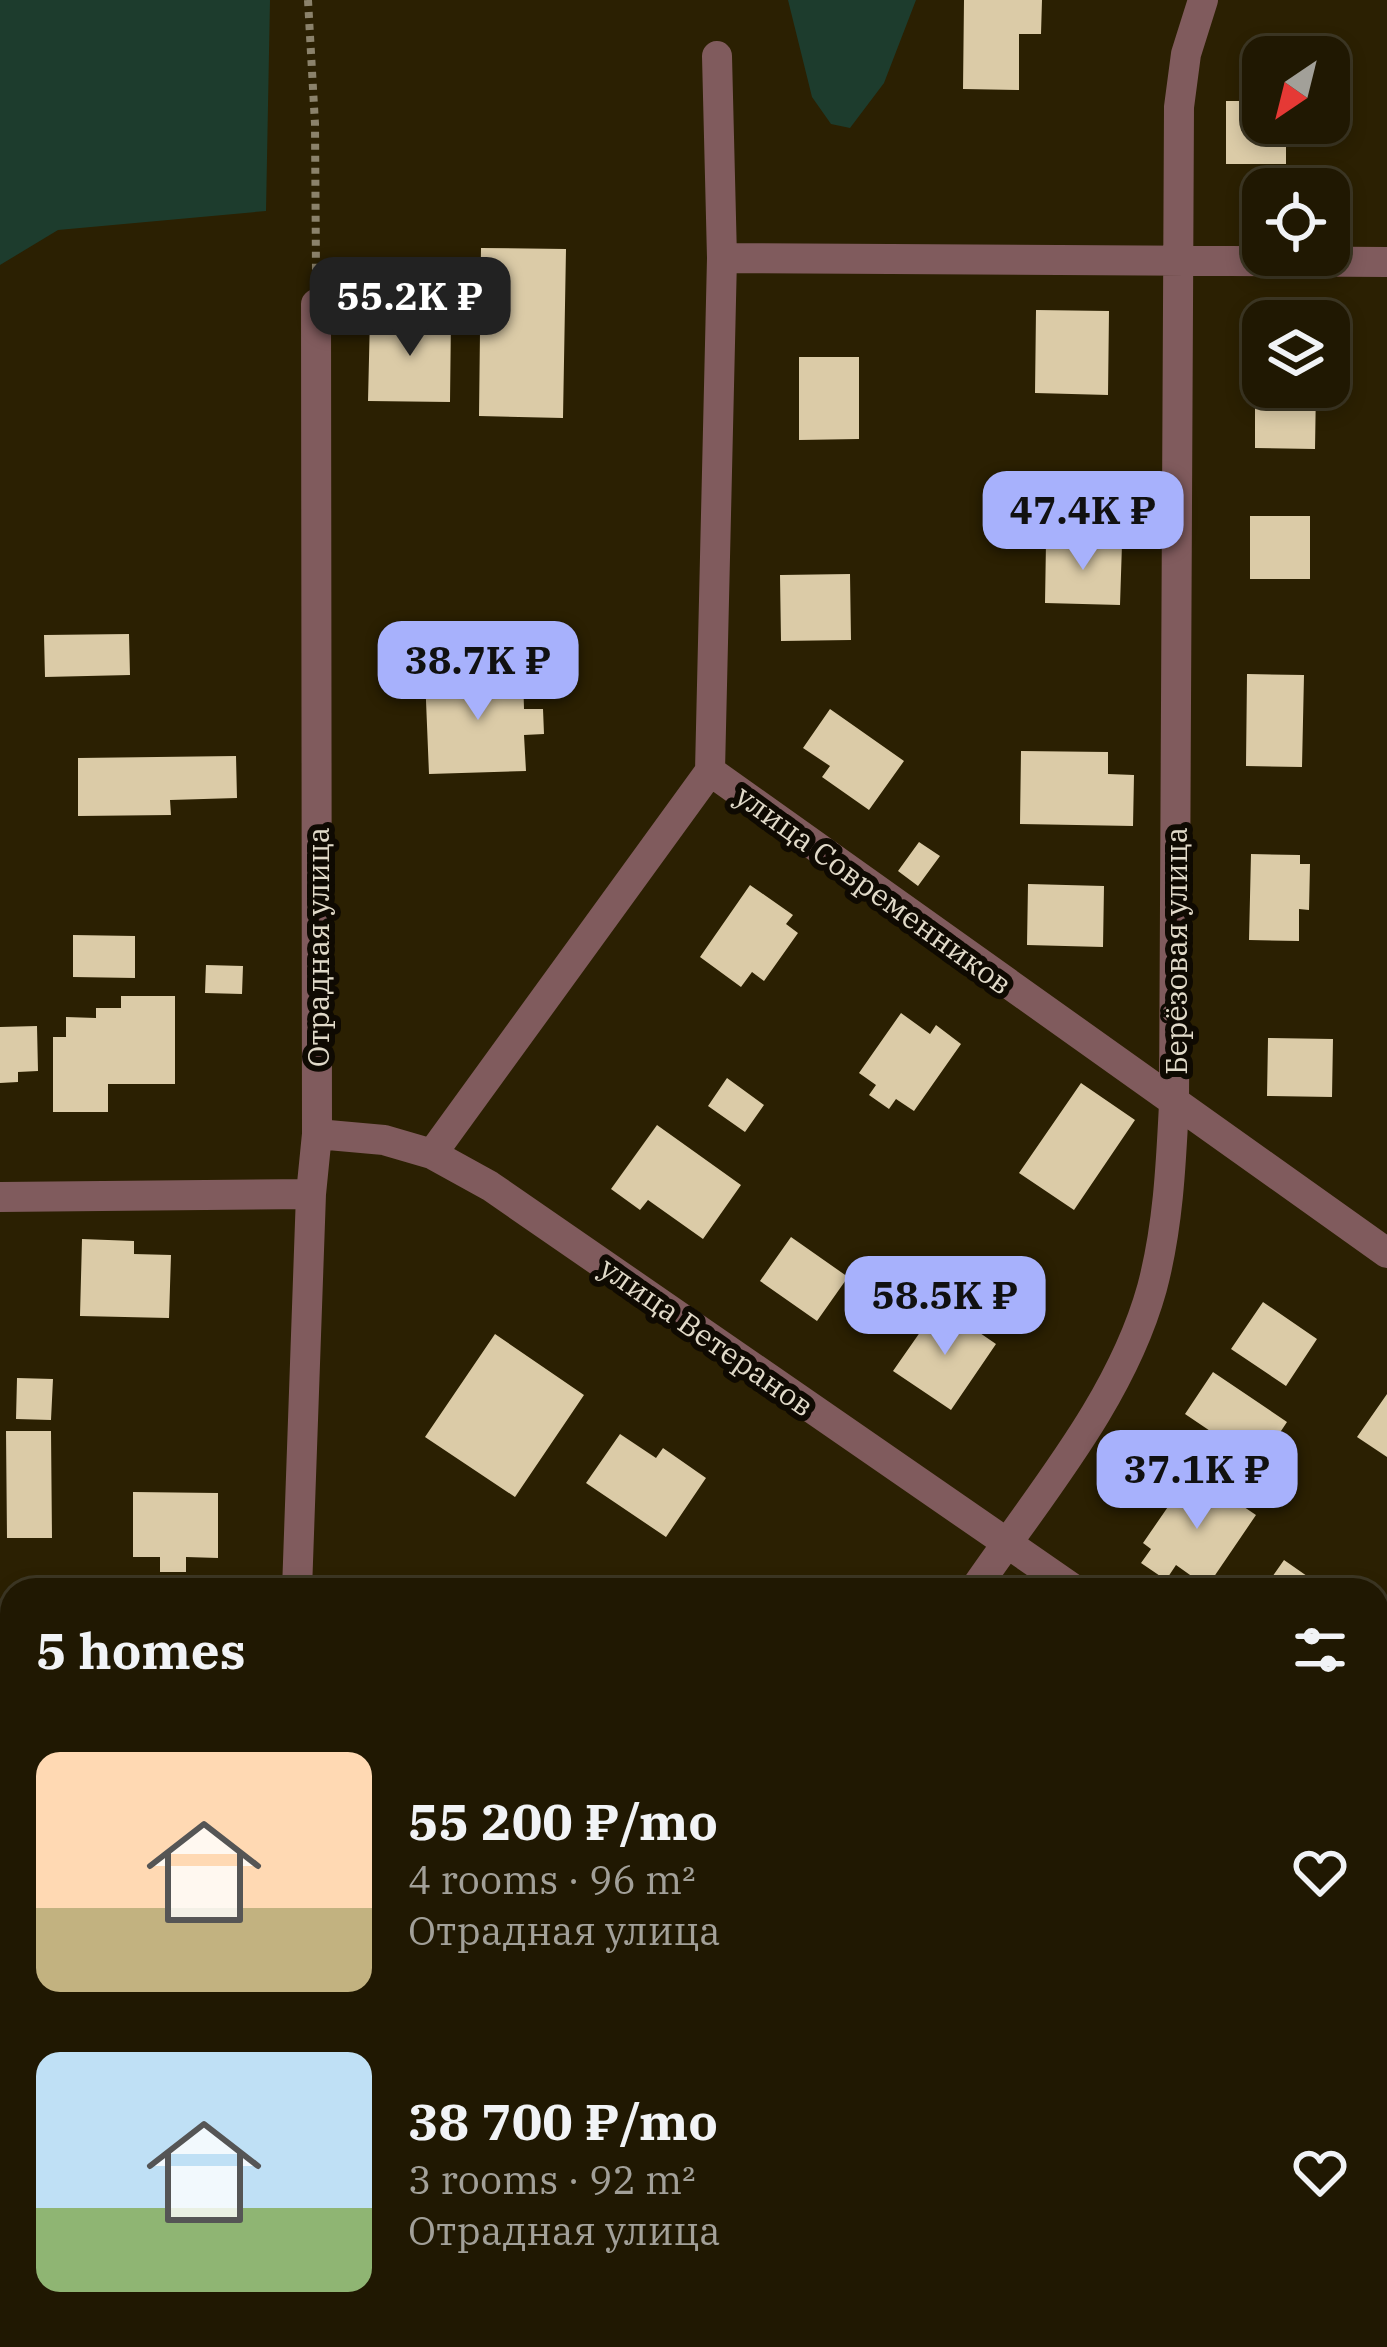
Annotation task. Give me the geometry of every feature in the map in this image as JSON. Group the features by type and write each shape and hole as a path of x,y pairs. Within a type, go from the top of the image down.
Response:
{"street":[{"name":"Берёзовая улица","path":"982,1578 1092,1419 1139,1328 1164,1234 1174,1104 1179,106 1186,54 1203,0"},
{"name":"улица Современников","path":"717,56 722,258 710,771 1387,1253"},
{"path":"722,258 1387,262"},
{"name":"Отрадная улица","path":"298,1578 317,1134 316,304"},
{"path":"432,1154 710,771"},
{"name":"улица Ветеранов","path":"317,1134 384,1140 432,1154 490,1186 1057,1578"},
{"path":"0,1197 311,1194"}],"path":[{"path":"308,0 316,124 316,304"}],"green space":[{"path":"0,0 270,0 266,211 58,230 0,265"},
{"path":"788,0 916,0 884,83 850,128 831,124 812,97"}],"building":[{"path":"964,0 1042,0 1041,34 1019,34 1019,90 963,89"},
{"path":"1226,101 1242,101 1242,144 1286,144 1286,164 1226,164"},
{"path":"481,248 566,249 563,418 479,416"},
{"path":"1036,310 1109,311 1108,395 1035,393"},
{"path":"370,316 451,317 450,402 368,401"},
{"path":"799,357 859,357 859,439 799,440"},
{"path":"1255,408 1316,408 1315,449 1255,448"},
{"path":"1250,516 1310,516 1310,579 1250,579"},
{"path":"1046,542 1122,544 1120,605 1045,603"},
{"path":"850,574 851,640 781,641 780,575"},
{"path":"129,634 130,675 45,677 44,635"},
{"path":"523,673 524,709 543,709 544,734 524,735 526,771 429,774 425,676"},
{"path":"1247,674 1304,675 1302,767 1246,766"},
{"path":"830,709 904,761 869,810 822,777 830,766 803,748"},
{"path":"1021,751 1108,752 1108,774 1134,775 1133,826 1020,824"},
{"path":"236,756 237,798 170,800 171,815 78,816 78,758"},
{"path":"919,842 940,856 918,886 898,871"},
{"path":"1251,854 1300,855 1300,864 1310,864 1309,910 1299,909 1299,941 1249,940"},
{"path":"1028,884 1104,886 1103,947 1027,945"},
{"path":"750,885 793,915 786,924 798,933 764,981 752,972 741,987 700,957"},
{"path":"73,935 135,936 135,978 73,977"},
{"path":"206,965 243,966 242,994 205,993"},
{"path":"121,996 175,996 175,1084 108,1084 108,1112 53,1112 53,1037 66,1037 66,1017 96,1018 96,1008 121,1008"},
{"path":"901,1013 930,1034 936,1025 961,1044 914,1111 896,1099 889,1109 869,1095 876,1085 859,1073"},
{"path":"37,1026 38,1071 18,1072 18,1082 0,1083 0,1027"},
{"path":"1268,1038 1333,1039 1332,1097 1267,1096"},
{"path":"727,1078 764,1105 745,1132 708,1106"},
{"path":"1081,1083 1135,1120 1074,1210 1019,1173"},
{"path":"657,1125 741,1185 703,1239 648,1200 640,1210 611,1189"},
{"path":"791,1237 848,1277 817,1321 760,1281"},
{"path":"82,1239 134,1241 134,1254 171,1255 169,1318 80,1316"},
{"path":"1263,1302 1317,1339 1286,1386 1231,1349"},
{"path":"939,1305 996,1344 951,1410 893,1371"},
{"path":"495,1334 584,1395 515,1497 425,1437"},
{"path":"1213,1372 1287,1422 1259,1464 1185,1414"},
{"path":"17,1378 53,1379 51,1420 16,1419"},
{"path":"1387,1394 1387,1457 1357,1437"},
{"path":"6,1431 51,1431 52,1538 7,1538"},
{"path":"620,1434 656,1458 663,1448 706,1478 666,1537 586,1483"},
{"path":"1192,1472 1256,1515 1213,1578 1194,1578 1176,1565 1163,1578 1141,1563 1151,1549 1143,1543"},
{"path":"133,1492 218,1493 218,1558 186,1557 186,1572 160,1572 160,1557 133,1557"},
{"path":"1284,1560 1310,1578 1271,1578"}]}
